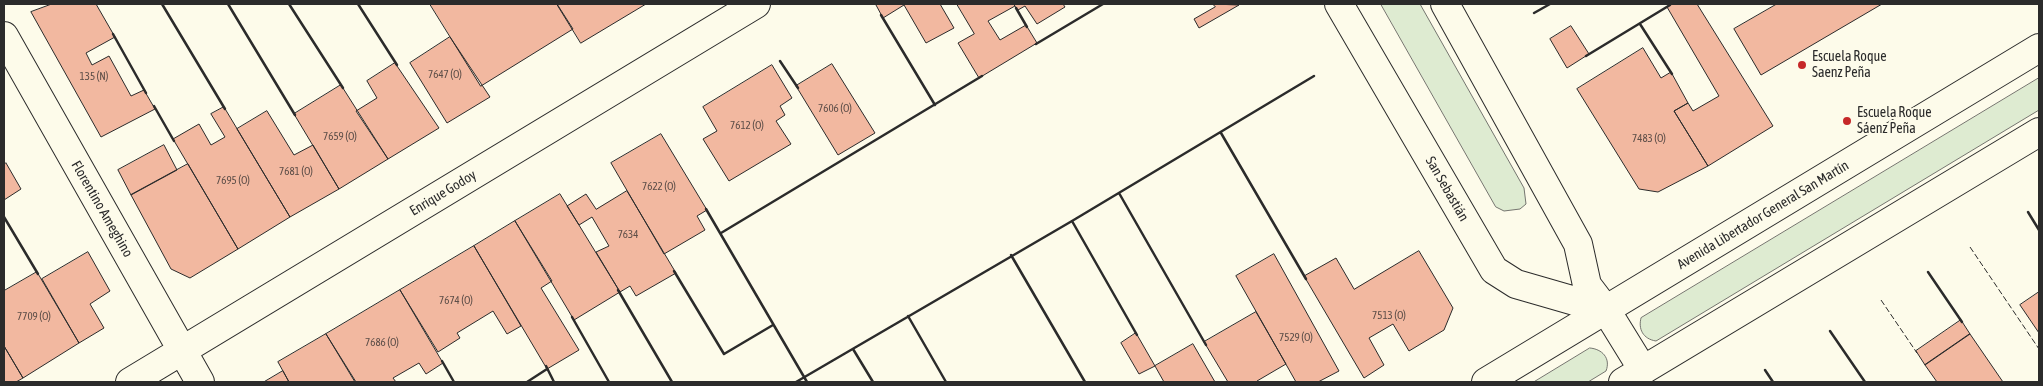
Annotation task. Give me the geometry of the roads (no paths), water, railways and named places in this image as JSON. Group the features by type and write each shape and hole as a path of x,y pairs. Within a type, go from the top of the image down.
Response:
{"street":[{"name":"Enrique Godoy","path":"130,382 756,4"},
{"name":"San Sebastián","path":"1339,4 1494,270 1516,284 1606,310"},
{"path":"1446,4 1578,244 1587,285 1606,310 1633,376 2039,132"},
{"name":"Florentino Ameghino","path":"4,36 200,382"},
{"name":"Avenida Libertador General San Martín","path":"1486,382 2039,48"}],"place":[{"name":"Escuela Roque Saenz Peña","path":"1802,65"},
{"name":"Escuela Roque Sáenz Peña","path":"1847,121"}]}
